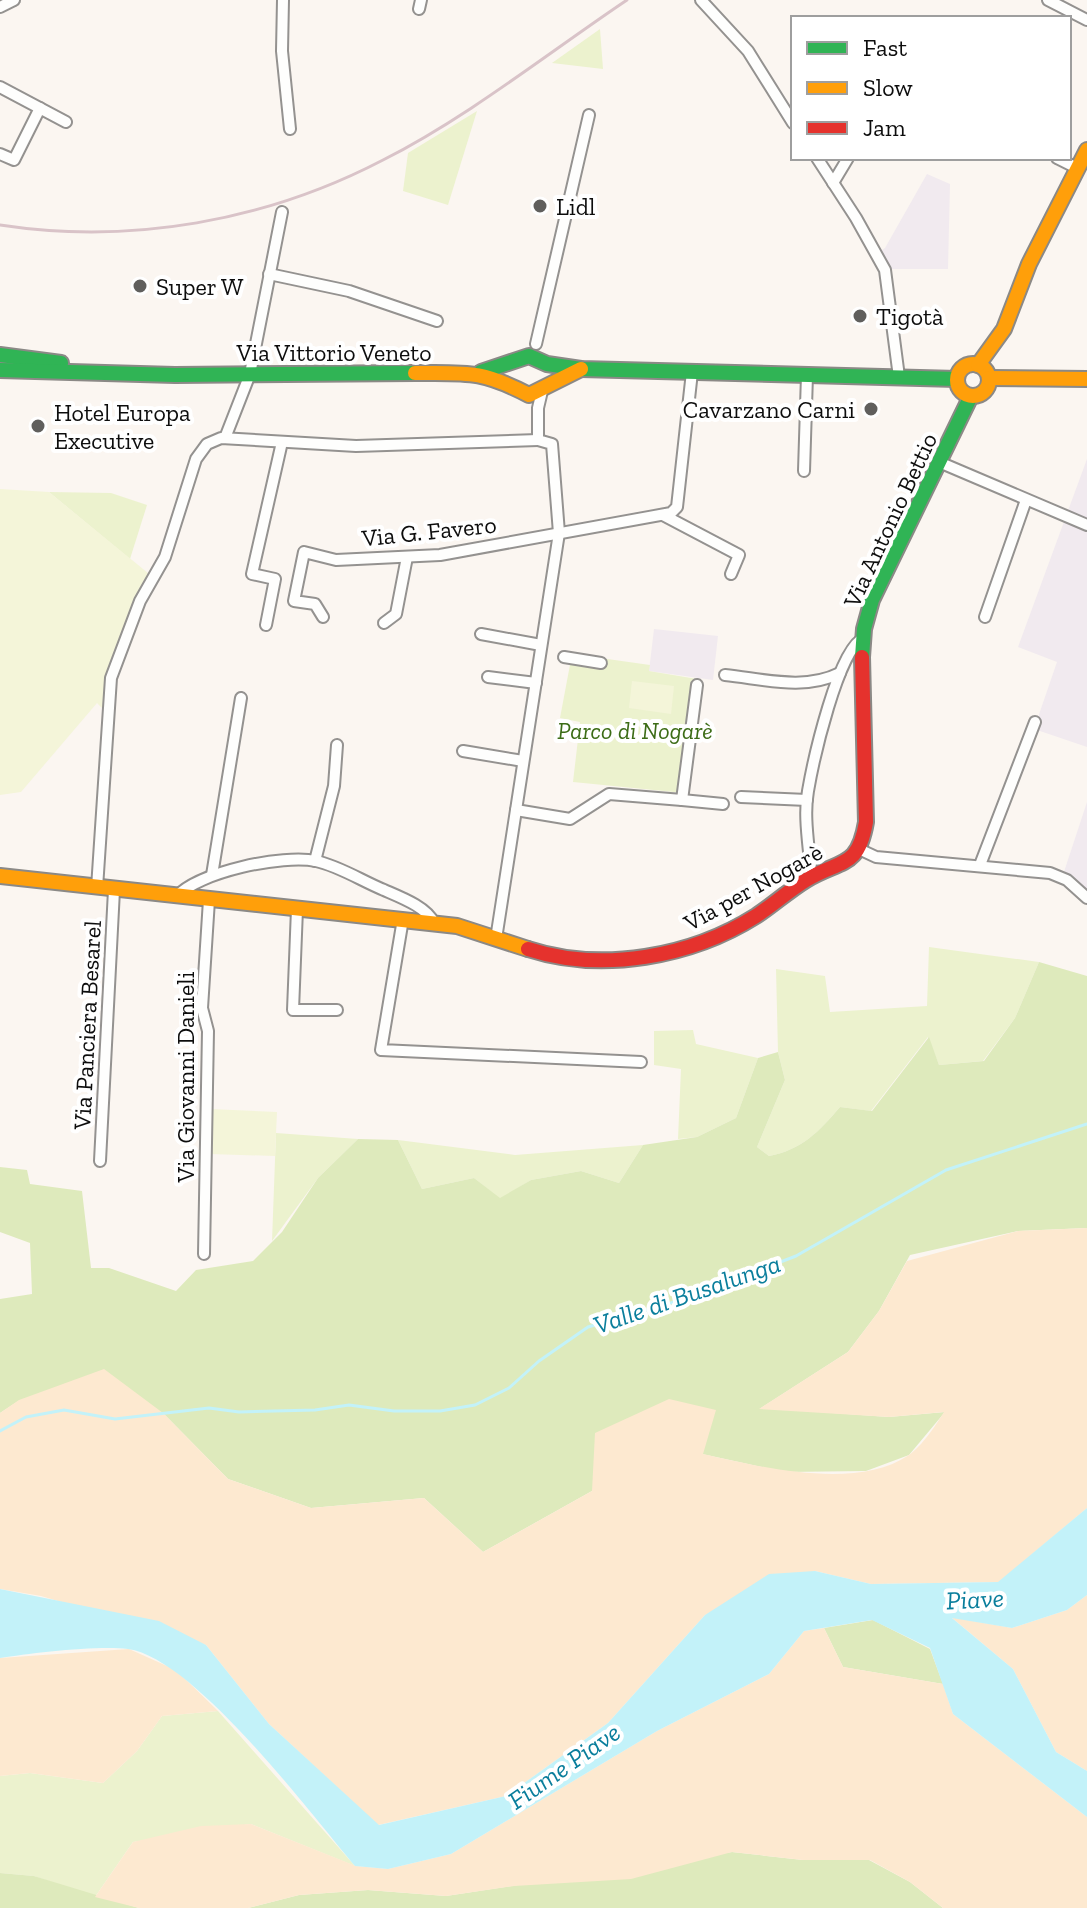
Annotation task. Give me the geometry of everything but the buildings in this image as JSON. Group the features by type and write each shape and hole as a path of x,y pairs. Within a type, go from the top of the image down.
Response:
{"street":[{"path":"0,7 14,0"},
{"path":"283,0 282,51 290,129"},
{"path":"701,0 748,51 791,120"},
{"path":"1048,0 1087,20"},
{"path":"0,87 66,122"},
{"path":"0,154 14,160 40,108"},
{"path":"536,344 589,115"},
{"path":"989,378 984,391 971,396 961,390 957,379 964,367 978,365 1004,329 1029,264 1087,150"},
{"path":"818,160 885,270 899,377"},
{"path":"833,183 847,160"},
{"path":"1061,160 1077,168"},
{"path":"225,438 250,374 282,212"},
{"path":"269,274 349,291 437,321"},
{"name":"Via Vittorio Veneto","path":"0,355 47,362 176,368 193,373"},
{"name":"Via Vittorio Veneto","path":"0,370 250,374 475,373 529,356 547,364 581,369 957,379"},
{"path":"513,385 511,373 517,361"},
{"path":"538,440 540,390 547,364"},
{"path":"978,365 989,378 1087,379"},
{"name":"Via Vittorio Veneto","path":"475,373 540,390 581,369"},
{"path":"663,515 677,507 692,372"},
{"path":"804,471 807,375"},
{"name":"Via Antonio Bettio","path":"858,853 866,822 860,684 864,638 872,600 971,396"},
{"path":"97,888 111,678 140,601 165,557 196,459 212,441 225,438 356,446 538,440 552,444 559,533 496,939"},
{"path":"266,625 275,579 252,574 282,442"},
{"path":"939,462 1087,525"},
{"path":"985,617 1026,500"},
{"path":"663,515 739,555 731,574"},
{"name":"Via G. Favero","path":"323,617 315,604 294,601 304,552 336,560 440,555 663,515"},
{"path":"384,623 396,614 407,557"},
{"path":"481,634 541,645"},
{"path":"811,877 807,800 840,673 855,645 864,638"},
{"path":"564,657 601,663"},
{"path":"725,675 806,684 840,673"},
{"path":"488,677 536,683"},
{"path":"682,800 697,685"},
{"path":"212,875 241,698"},
{"path":"980,865 1035,722"},
{"path":"315,861 334,786 337,745"},
{"path":"463,751 523,761"},
{"path":"516,810 570,819 609,794 723,804"},
{"path":"741,797 807,800"},
{"path":"858,853 1050,873 1067,880 1087,898"},
{"name":"Via per Nogarè","path":"0,876 434,923 544,954 617,959 672,954 754,917 811,877 858,853"},
{"name":"Via per Nogarè","path":"176,897 183,889 212,875 287,860 315,861 401,897 431,916 434,923"},
{"name":"Via Panciera Besarel","path":"100,1161 114,890"},
{"name":"Via Giovanni Danieli","path":"204,1254 208,1031 202,1008 209,900"},
{"path":"297,909 293,1010 337,1010"},
{"path":"403,919 381,1050 641,1062"}],"shaded area":[{"path":"927,174 950,184 948,269 882,269 875,255 885,248"},
{"path":"1087,459 1087,747 1034,729 1057,662 1018,647"},
{"path":"654,629 718,636 713,680 649,671"},
{"path":"1087,802 1087,905 1061,881"}],"green space":[{"path":"600,29 603,69 552,63"},
{"path":"477,111 448,205 403,191 408,153"},
{"path":"0,489 49,492 154,578 116,666 107,713 97,703 21,792 0,795"},
{"path":"49,492 111,493 147,505 130,559"},
{"name":"Parco di Nogarè","path":"572,654 650,665 649,671 697,679 684,793 573,782 580,722 560,718"},
{"path":"632,681 674,686 671,714 629,708"},
{"path":"929,947 1039,962 1015,1018 983,1061 939,1065 928,1037 871,1111 840,1107 817,1132 791,1149 769,1156 757,1147 785,1080 778,1052 776,969 825,976 830,1012 927,1006"},
{"path":"1039,962 1087,976 1087,1228 1018,1231 910,1255 879,1311 848,1352 761,1408 889,1417 945,1412 909,1455 866,1471 784,1472 702,1454 592,1491 483,1552 424,1498 311,1508 228,1479 163,1413 20,1400 0,1413 0,1299 32,1294 30,1243 0,1232 0,1167 27,1170 30,1184 82,1191 91,1268 109,1268 176,1291 196,1270 253,1261 282,1232 318,1178 358,1139 398,1140 422,1189 474,1178 500,1198 531,1180 581,1171 619,1183 643,1145 697,1137 736,1118 758,1058 778,1052 785,1080 757,1147 769,1156 791,1149 817,1132 840,1107 872,1111 929,1037 939,1065 984,1061 1015,1018"},
{"path":"693,1030 696,1044 758,1058 736,1118 697,1137 678,1139 681,1069 654,1065 654,1031"},
{"path":"210,1109 277,1112 275,1156 209,1154"},
{"path":"276,1133 358,1139 318,1178 272,1241"},
{"path":"398,1140 515,1155 643,1145 619,1183 581,1171 531,1180 500,1199 474,1178 422,1189"},
{"path":"873,1620 930,1649 943,1684 843,1667 824,1628"},
{"path":"218,1711 355,1866 251,1824 133,1842 95,1897 34,1876 0,1873 0,1776 30,1773 103,1783 137,1751 162,1716"},
{"path":"732,1852 803,1860 869,1860 910,1882 943,1908 248,1908 299,1895 368,1890 446,1896"},
{"path":"0,1873 34,1876 139,1908 0,1908"}],"sand":[{"path":"1087,1228 1087,1508 999,1582 871,1584 815,1571 705,1615 608,1723 506,1796 378,1825 269,1724 206,1645 41,1596 0,1589 0,1413 19,1400 104,1369 163,1413 228,1479 311,1508 424,1498 483,1552 592,1491 595,1433 669,1399 716,1410 703,1454 780,1470 836,1474 887,1466 909,1455 924,1441 944,1412 889,1417 759,1409 848,1352 879,1311 907,1261 1018,1231"},
{"path":"1087,1595 1087,1771 1056,1752 1013,1669 951,1617 1012,1628 1067,1610"},
{"path":"824,1628 843,1667 943,1684 953,1714 1087,1817 1087,1908 943,1908 910,1882 870,1860 803,1860 732,1852 631,1879 514,1886 446,1896 368,1890 299,1895 248,1908 139,1908 95,1897 133,1842 201,1826 251,1824 356,1866 388,1869 451,1854 657,1731 769,1674 804,1631"},
{"path":"129,1649 176,1670 218,1711 162,1716 137,1751 103,1783 30,1773 0,1776 0,1658"}],"water":[{"path":"1087,1508 1087,1595 1067,1610 1012,1628 952,1618 1013,1669 1056,1752 1087,1771 1087,1817 953,1714 930,1648 872,1620 804,1631 769,1674 657,1731 451,1854 388,1869 355,1866 249,1741 185,1679 155,1659 116,1648 0,1658 0,1589 159,1621 206,1645 269,1724 379,1825 506,1796 608,1723 705,1615 769,1574 815,1571 871,1584 998,1582"}],"waterway":[{"name":"Valle di Busalunga","path":"0,1431 26,1417 64,1410 115,1419 209,1408 239,1412 315,1410 349,1405 394,1411 440,1411 475,1405 509,1388 539,1361 588,1327 688,1298 796,1256 946,1170 1087,1124"}],"railway":[{"path":"0,225 99,232 148,229 197,223 292,199 338,181 415,143 627,0"}],"traffic: fast":[{"path":"0,355 61,363"},
{"path":"481,372 529,356 547,364 581,369 957,379"},
{"path":"0,370 175,375 415,373"},
{"path":"862,657 864,629 872,600 971,396"}],"traffic: slow":[{"path":"978,365 1004,329 1029,264 1087,150"},
{"path":"973,364 984,369 989,380 984,391 973,396 962,391 957,380 962,369 973,364"},
{"path":"415,373 486,377 529,395 581,369"},
{"path":"989,378 1087,379"},
{"path":"0,876 457,926 528,949"}],"traffic: jam":[{"path":"528,949 586,960 616,960 675,951 731,930 806,880 853,855 863,837 866,822 862,657"}],"place":[{"name":"Lidl","path":"540,206"},
{"name":"Super W","path":"140,286"},
{"name":"Tigotà","path":"860,316"},
{"name":"Cavarzano Carni","path":"871,409"},
{"name":"Hotel Europa Executive","path":"38,426"}],"water label":[{"name":"Piave","path":"975,1599"},
{"name":"Fiume Piave","path":"564,1766"}]}
